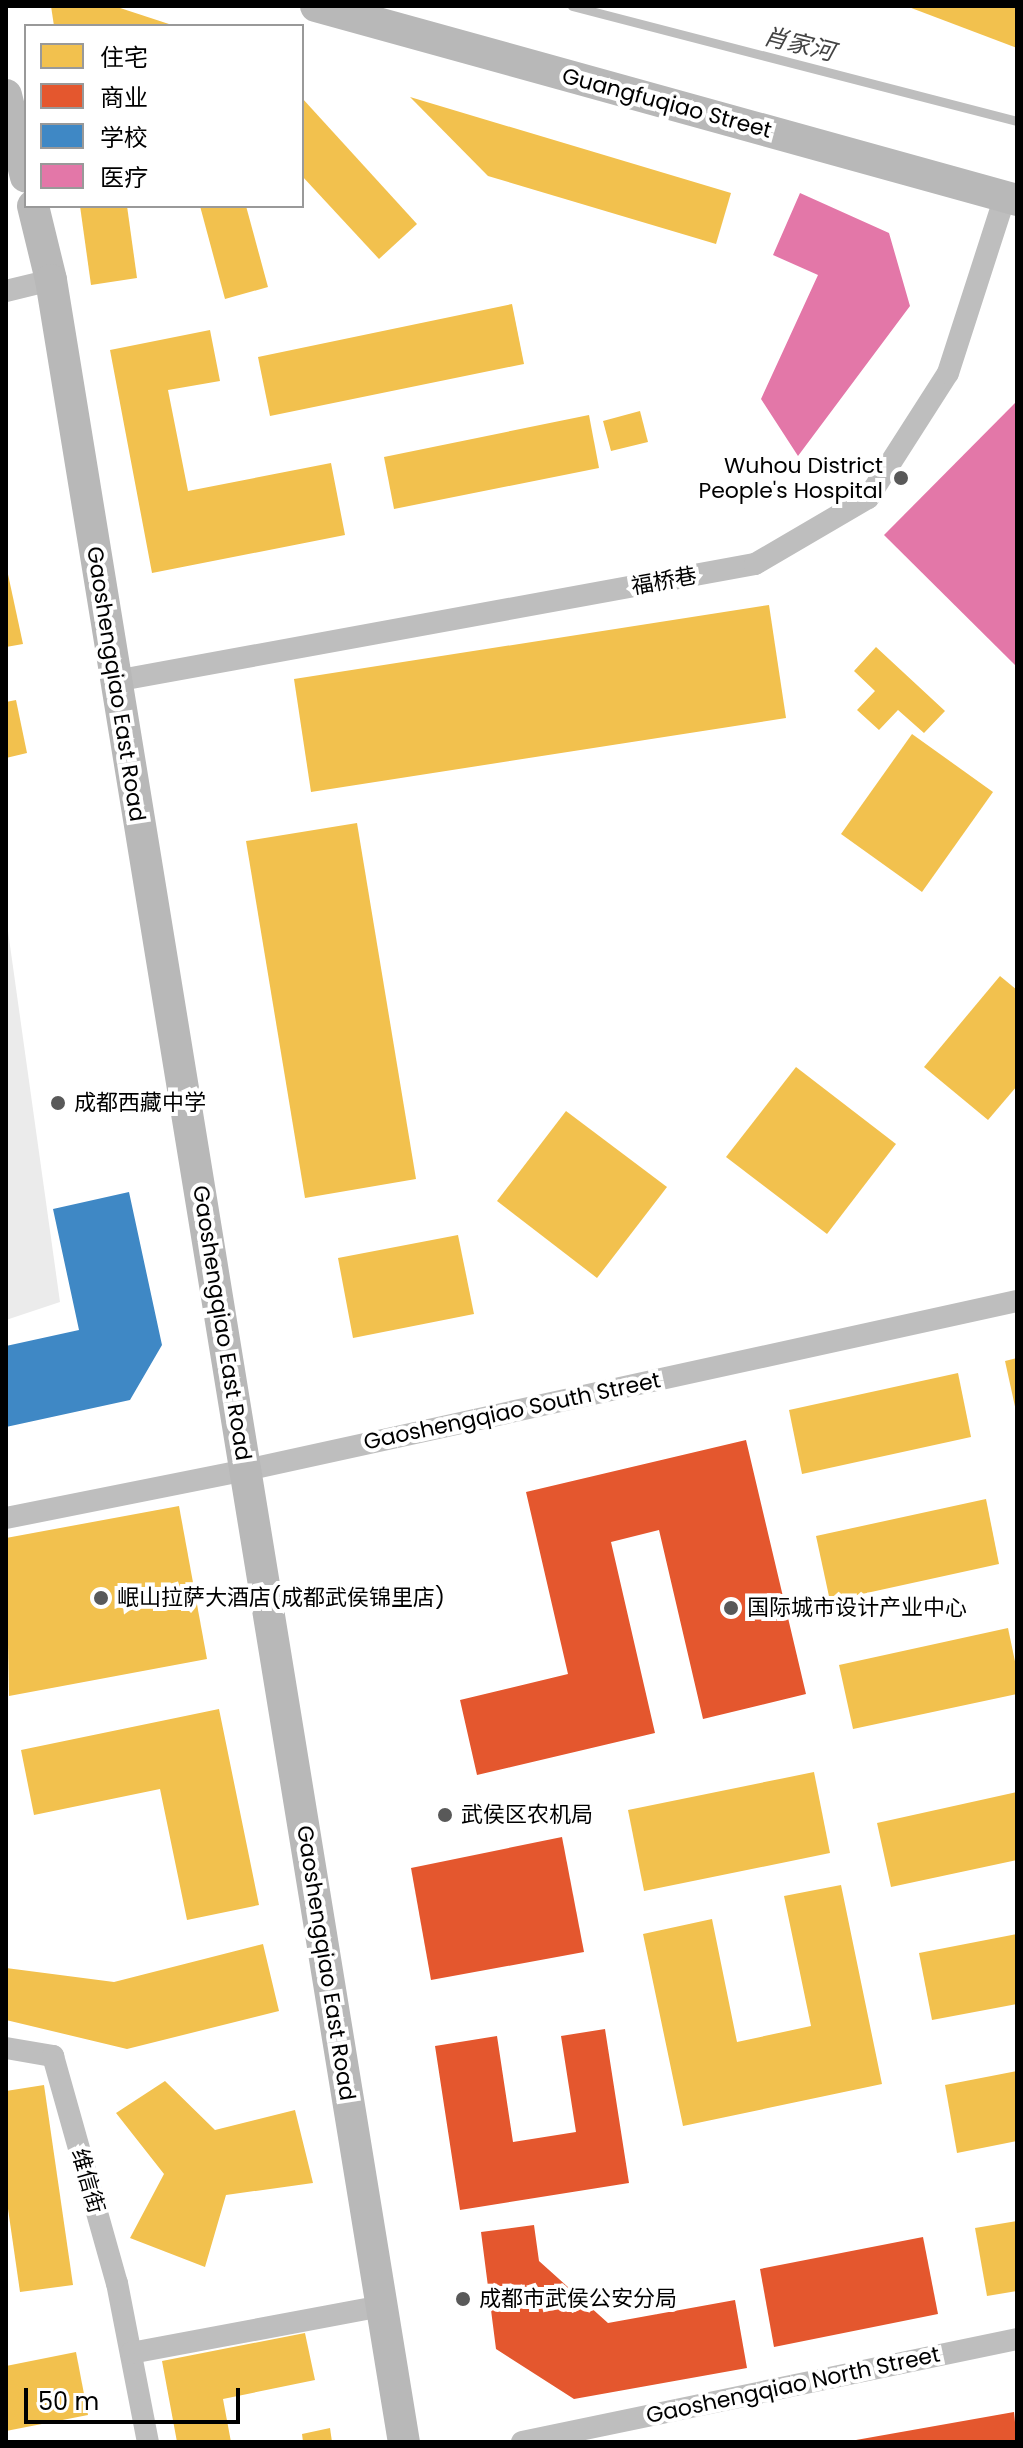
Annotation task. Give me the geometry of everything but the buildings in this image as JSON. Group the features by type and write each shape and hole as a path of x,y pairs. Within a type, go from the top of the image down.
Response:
{"street":[{"name":"Guangfuqiao Street","path":"316,6 1011,198"},
{"path":"6,95 24,169"},
{"name":"福桥巷","path":"115,681 755,564 868,498 948,373 1011,198"},
{"name":"Gaoshengqiao East Road","path":"33,208 51,280 404,2442"},
{"path":"6,291 51,280"},
{"name":"Gaoshengqiao South Street","path":"6,1518 246,1470 1017,1301"},
{"name":"维信街","path":"6,2048 53,2056 117,2283 148,2442"},
{"path":"131,2353 381,2306"},
{"name":"Gaoshengqiao North Street","path":"522,2442 1017,2339"}],"shaded area":[{"path":"6,917 60,1302 6,1320"}],"waterway":[{"name":"肖家河","path":"572,6 1017,121"}],"place":[{"name":"Wuhou District People's Hospital","path":"901,478"},
{"name":"成都西藏中学","path":"58,1103"},
{"name":"岷山拉萨大酒店(成都武侯锦里店)","path":"101,1598"},
{"name":"国际城市设计产业中心","path":"731,1608"},
{"name":"武侯区农机局","path":"445,1815"},
{"name":"成都市武侯公安分局","path":"463,2299"}]}
